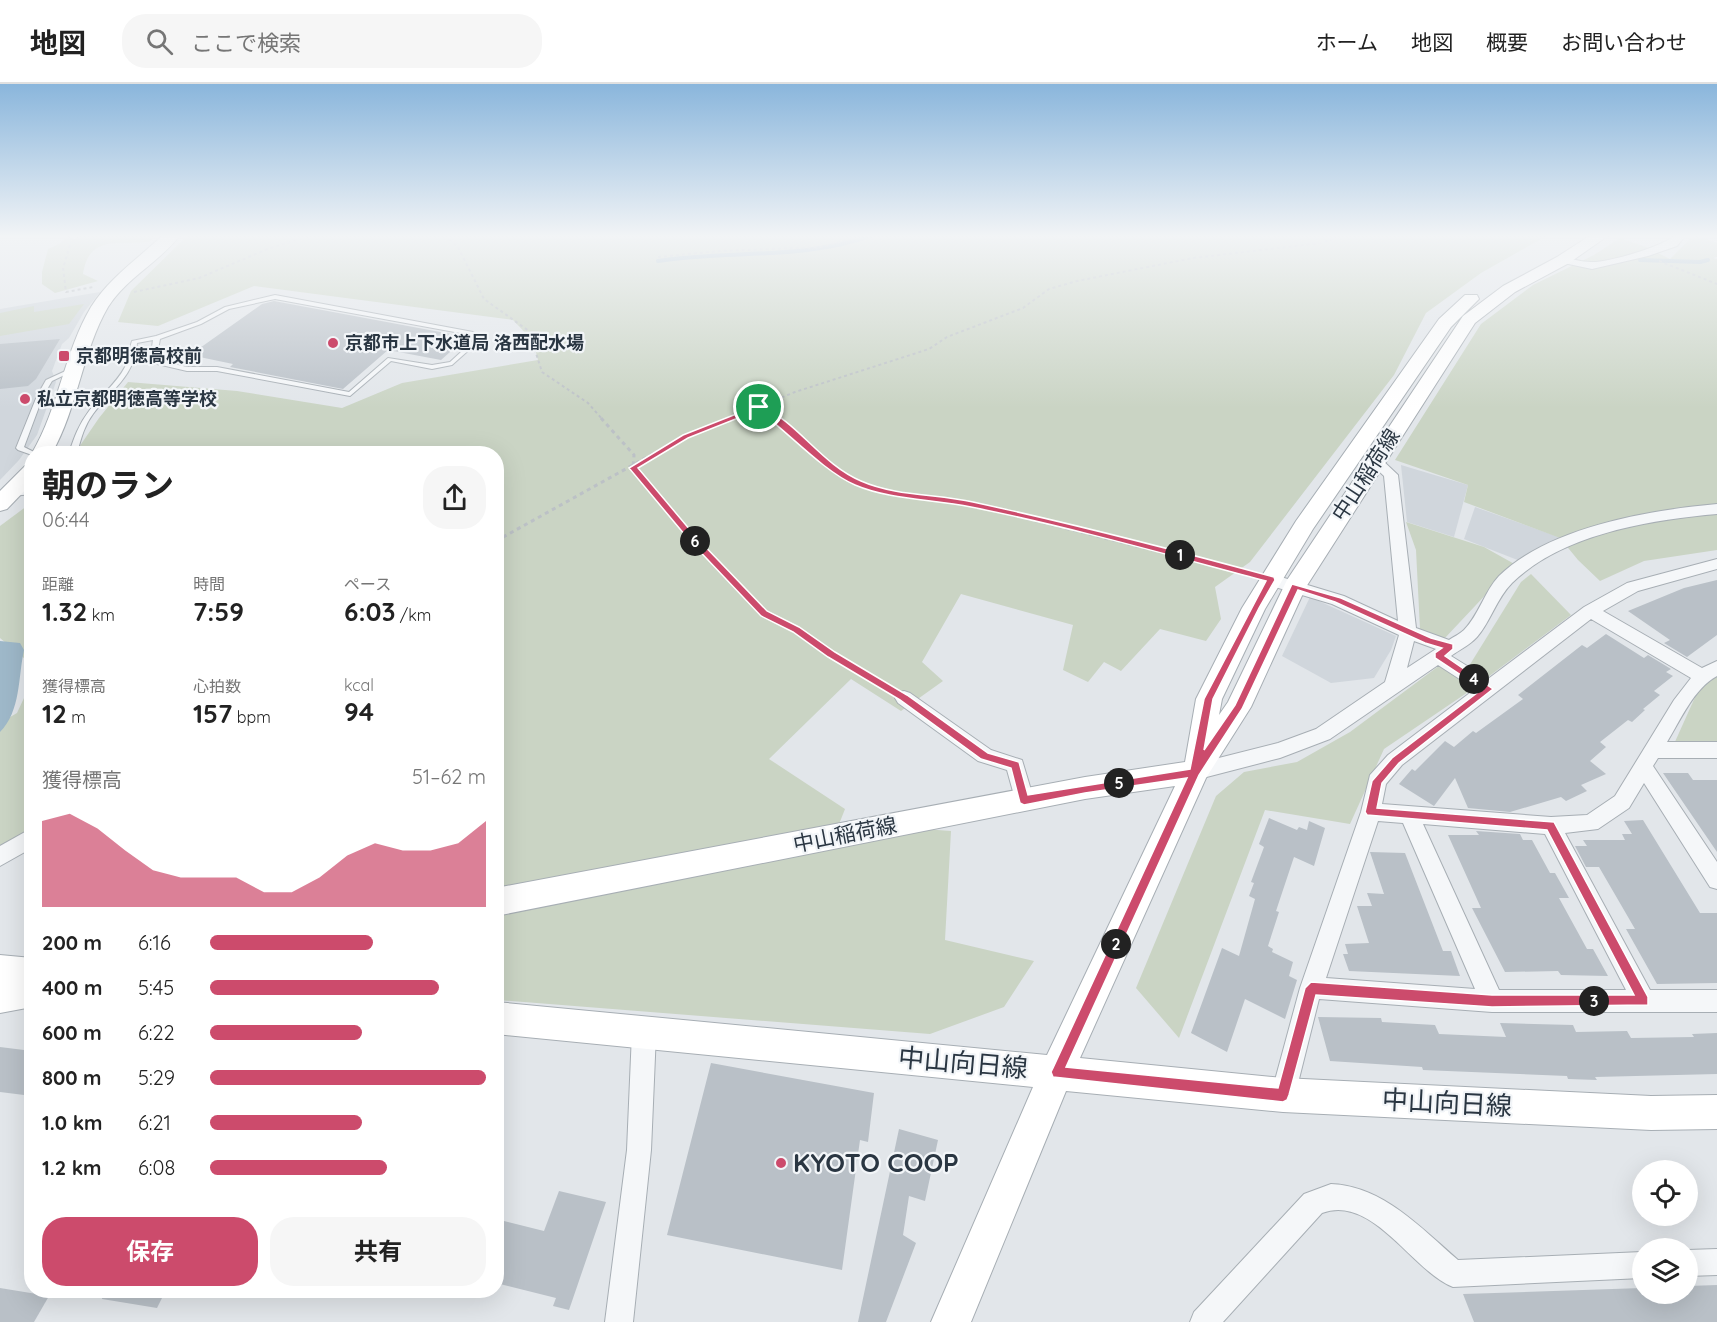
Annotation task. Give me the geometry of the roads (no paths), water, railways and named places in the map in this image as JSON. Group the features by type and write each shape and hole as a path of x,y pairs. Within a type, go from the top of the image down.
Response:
{"main road":[{"path":"47,446 58,422 86,337 101,306 113,293"},
{"name":"中山稲荷線","path":"1195,772 1209,699 1254,608 1304,526 1445,323 1480,293"},
{"name":"中山稲荷線","path":"504,900 1085,788 1195,772 1239,707 1295,586 1375,461 1469,320 1504,293"},
{"path":"5,499 24,479"},
{"path":"951,1322 1057,1072 1195,772"},
{"path":"0,970 24,972"},
{"path":"0,997 24,993"},
{"name":"中山向日線","path":"504,1019 1283,1095 1651,1113 1717,1112"}],"street":[{"path":"1375,461 1391,475 1408,632 1393,687"},
{"path":"1195,772 1280,750 1323,734 1470,634 1483,616 1492,595 1506,578 1535,556 1589,535 1656,516 1717,509"},
{"path":"1283,1095 1311,988 1371,812 1377,781 1395,760 1590,611 1633,587 1717,564"},
{"path":"1271,580 1338,600 1408,632 1444,651 1489,689"},
{"path":"1371,812 1551,826 1591,823 1622,802 1680,705 1710,672 1590,611"},
{"path":"904,698 985,756 1015,765 1024,800"},
{"path":"1648,758 1717,750"},
{"path":"1648,758 1714,869"},
{"path":"1409,814 1492,1001"},
{"path":"1551,826 1644,1001"},
{"path":"0,857 24,842"},
{"path":"1311,988 1492,1001 1717,1001"},
{"path":"620,1322 639,1150 644,1033"},
{"path":"1204,1322 1313,1203 1332,1197 1352,1199 1377,1211 1401,1228 1453,1274 1632,1265"},
{"path":"1698,1263 1717,1262"}],"lane":[{"path":"76,446 85,421 129,367 135,352 134,342 157,338 200,323 227,308 275,297 473,334 476,341 452,363 432,367 390,359 350,394 217,369 188,369 153,361 157,338"},
{"path":"24,450 20,448 40,396 49,380 74,369"},
{"path":"5,499 24,494"}],"water":[{"path":"0,641 20,643 24,650 15,704 7,724 0,732"}],"place":[{"name":"京都市上下水道局 洛西配水場","path":"333,343"},
{"name":"京都明徳高校前","path":"64,356"},
{"name":"私立京都明徳高等学校","path":"25,399"},
{"name":"KYOTO COOP","path":"781,1163"}]}
